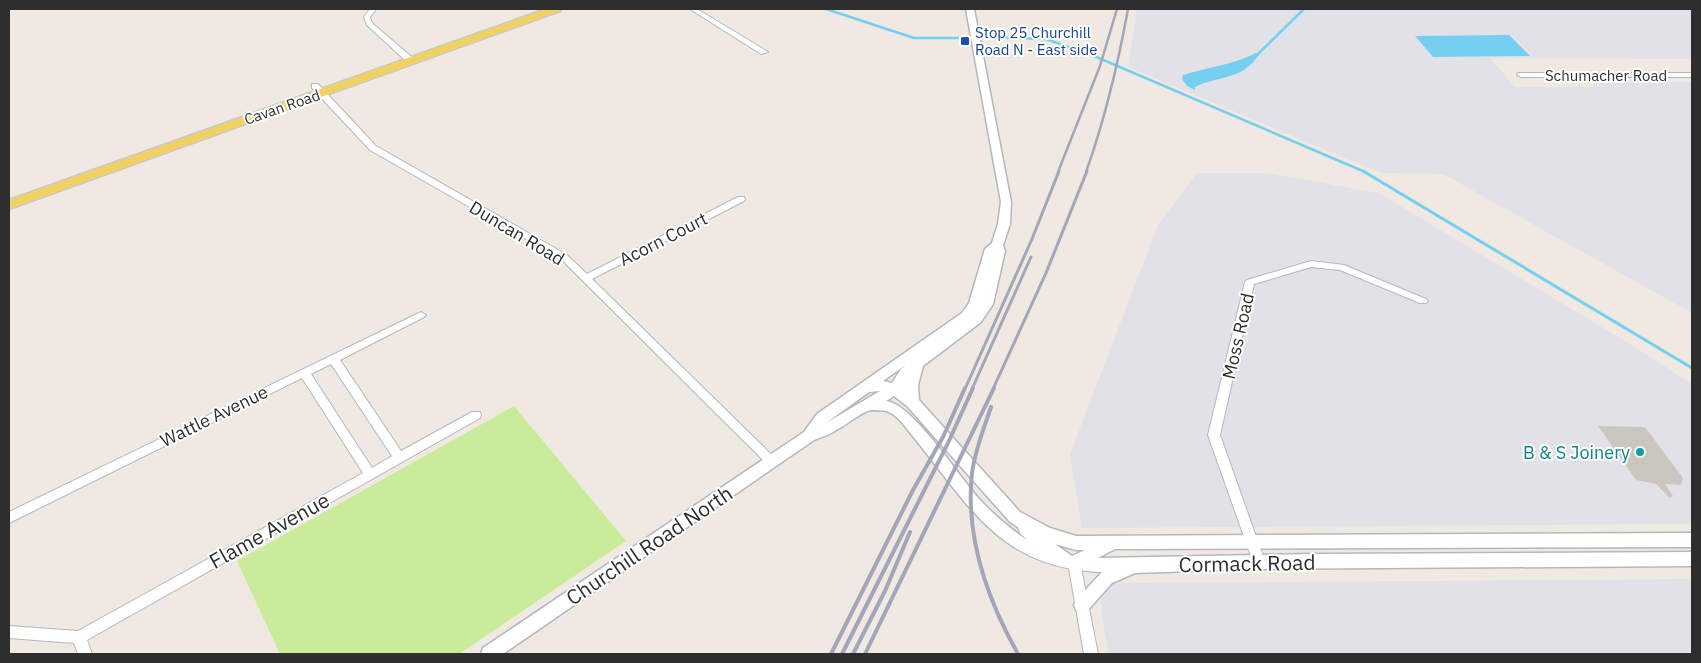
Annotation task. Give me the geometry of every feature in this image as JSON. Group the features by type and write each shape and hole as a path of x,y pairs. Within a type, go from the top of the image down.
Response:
{"main road":[{"name":"Cavan Road","path":"9,194 318,89 408,57 532,9"},
{"name":"Cavan Road","path":"408,57 556,9"},
{"name":"Cavan Road","path":"9,205 318,89"}],"street":[{"path":"372,9 367,17 369,24 408,57"},
{"path":"693,9 764,52"},
{"name":"Churchill Road North","path":"489,654 809,436 831,427 896,388 906,372 966,329 984,310 999,251 997,245 1004,224 1006,202 970,9"},
{"name":"Schumacher Road","path":"1521,75 1692,75"},
{"name":"Duncan Road","path":"318,89 373,148 558,253 771,461"},
{"name":"Acorn Court","path":"585,279 741,199"},
{"name":"Churchill Road North","path":"809,436 822,418 966,316 975,304 991,249 997,245"},
{"name":"Moss Road","path":"1259,562 1214,435 1250,282 1311,264 1341,267 1423,301"},
{"name":"Wattle Avenue","path":"9,518 421,315"},
{"path":"333,358 399,457"},
{"path":"912,402 911,386 917,364"},
{"path":"304,372 369,473"},
{"path":"868,387 882,385 896,388"},
{"name":"Cormack Road","path":"896,388 912,402 1011,513 1033,529 1054,538 1076,543 1692,540"},
{"name":"Cormack Road","path":"866,405 890,406 898,411 981,510 1012,540 1042,556 1074,563 1134,566 1259,562 1692,559"},
{"name":"Flame Avenue","path":"79,637 369,473 476,415"},
{"path":"1011,513 1038,541 1074,563 1091,654"},
{"path":"1074,563 1112,544"},
{"path":"1082,605 1106,578 1134,566"},
{"path":"9,632 79,637 85,654"}],"shaded area":[{"path":"1137,9 1692,9 1692,59 1490,58 1515,87 1592,87 1596,82 1692,82 1692,313 1443,174 1381,173 1128,67"},
{"path":"1197,173 1267,173 1379,193 1638,349 1692,384 1692,524 1082,528 1070,454 1158,225"},
{"path":"1692,579 1692,654 1109,654 1102,617 1101,595 1114,583"}],"green space":[{"path":"514,406 626,541 459,654 280,654 237,561"}],"water":[{"path":"1509,35 1530,56 1433,57 1415,36"},
{"path":"1256,53 1260,54 1250,65 1237,74 1202,84 1195,87 1195,90 1187,86 1182,79 1183,75 1230,63"}],"building":[{"name":"B & S Joinery","path":"1598,426 1645,427 1683,478 1681,485 1665,484 1673,496 1670,498 1656,484 1636,480"}],"waterway":[{"path":"826,9 914,38 965,38"},
{"path":"1258,54 1304,9"},
{"path":"986,37 1046,39 1094,56 1364,172"},
{"path":"1364,172 1692,368"}],"railway":[{"path":"1058,172 1100,66 1117,9"},
{"path":"1086,172 1110,91 1128,9"},
{"path":"965,389 1032,239 1059,171"},
{"path":"993,389 1046,273 1087,171"},
{"path":"972,389 1031,257"},
{"path":"831,654 913,490 943,437 965,388"},
{"path":"842,654 948,443 973,388"},
{"path":"865,654 994,388"},
{"path":"991,407 973,464 972,521 975,544 988,589 1018,654"},
{"path":"853,654 885,591 910,532"}],"place":[{"name":"Stop 25 Churchill Road N - East side","path":"965,41"},
{"name":"B & S Joinery","path":"1640,452"}]}
